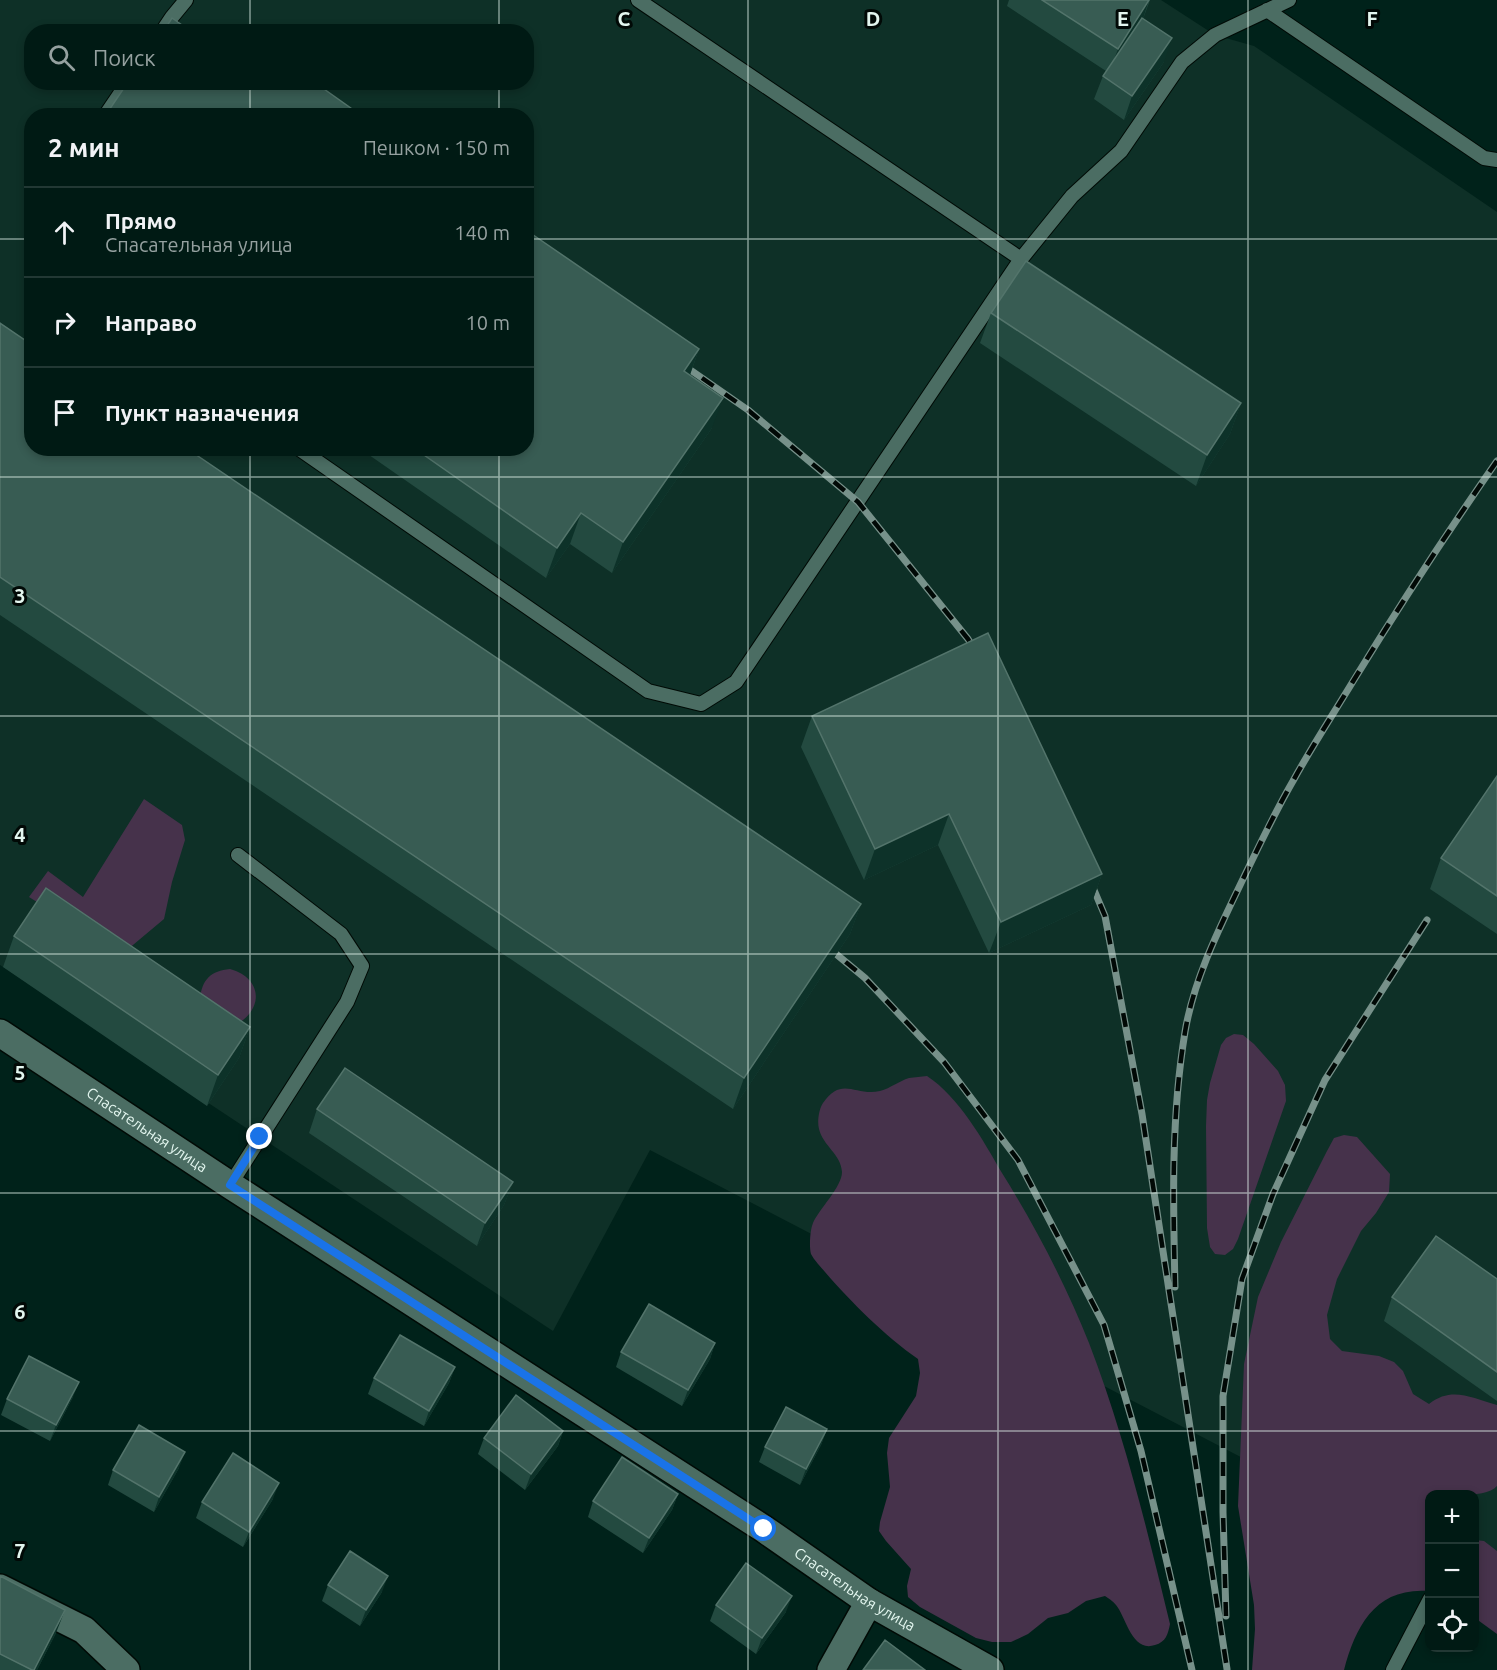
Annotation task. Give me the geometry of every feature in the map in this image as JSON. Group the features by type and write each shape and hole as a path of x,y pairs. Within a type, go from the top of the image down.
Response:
{"street":[{"name":"Спасательная улица","path":"0,1033 230,1185 764,1529 869,1602 990,1670"},
{"path":"0,1588 84,1630 126,1670"},
{"path":"831,1670 869,1602"}],"lane":[{"path":"167,24 186,0"},
{"path":"638,0 1021,259"},
{"path":"310,456 648,691 701,704 736,682 1021,259 1072,196 1121,151 1182,63 1215,35 1289,0"},
{"path":"1267,10 1484,158 1497,160"},
{"path":"110,108 123,90"},
{"path":"230,1185 346,1002 362,966 340,934 238,855"},
{"path":"1393,1670 1425,1609"}],"shaded area":[{"path":"0,0 1161,0 1215,35 1254,46 1497,212 1497,1619 1479,1606 1479,1490 1425,1490 1425,1495 1354,1516 650,1150 553,1331 0,965"},
{"path":"144,799 182,825 185,840 164,919 121,955 29,897 48,871 83,897"},
{"path":"230,969 248,978 256,993 253,1009 239,1023 200,999 205,981 209,977"},
{"path":"1234,1034 1243,1035 1254,1044 1278,1071 1285,1085 1286,1101 1238,1239 1233,1249 1225,1255 1215,1254 1210,1247 1207,1228 1207,1100 1221,1045 1226,1038"},
{"path":"927,1076 950,1095 987,1147 1049,1256 1089,1343 1124,1447 1170,1624 1166,1637 1159,1644 1147,1646 1135,1639 1120,1610 1105,1596 1086,1601 1068,1613 1048,1618 1028,1634 1011,1642 992,1642 976,1638 920,1607 908,1597 907,1586 911,1569 879,1531 890,1487 887,1453 889,1438 916,1396 920,1373 918,1359 857,1307 811,1254 810,1238 813,1223 838,1184 842,1172 839,1160 821,1135 818,1119 823,1103 837,1090 843,1088 880,1091 909,1078"},
{"path":"1344,1135 1357,1137 1390,1174 1389,1192 1361,1231 1337,1279 1327,1315 1330,1339 1342,1351 1379,1356 1394,1362 1403,1371 1413,1394 1429,1404 1446,1396 1462,1395 1497,1405 1497,1486 1479,1494 1479,1490 1425,1490 1425,1591 1411,1591 1395,1595 1382,1602 1371,1612 1355,1638 1344,1670 1252,1670 1254,1605 1238,1506 1244,1364 1258,1297 1281,1242 1334,1138"},
{"path":"1479,1540 1484,1541 1497,1551 1497,1634 1479,1621"}],"building":[{"path":"1042,0 1149,0 1118,49"},
{"path":"172,18 181,24 168,24"},
{"path":"1142,18 1172,38 1132,96 1103,76"},
{"path":"123,90 325,90 351,108 110,108"},
{"path":"534,236 699,349 684,371 723,398 623,542 581,513 557,548 425,456 534,456"},
{"path":"1026,261 1241,403 1207,455 991,313"},
{"path":"0,323 24,340 24,456 198,456 861,904 744,1078 0,577"},
{"path":"988,633 1102,874 1001,922 949,814 875,849 812,716"},
{"path":"1497,776 1497,896 1441,858"},
{"path":"46,888 250,1027 218,1075 14,936"},
{"path":"345,1068 513,1182 485,1223 317,1109"},
{"path":"1436,1236 1497,1279 1497,1372 1392,1297"},
{"path":"649,1304 715,1343 688,1390 621,1352"},
{"path":"400,1335 455,1367 429,1411 374,1378"},
{"path":"29,1356 79,1382 56,1425 7,1399"},
{"path":"516,1395 563,1431 531,1474 484,1438"},
{"path":"786,1407 827,1429 806,1469 765,1447"},
{"path":"139,1425 185,1452 159,1497 113,1470"},
{"path":"233,1453 279,1483 249,1532 202,1502"},
{"path":"622,1457 678,1494 649,1538 593,1501"},
{"path":"350,1551 388,1576 366,1610 328,1585"},
{"path":"746,1563 792,1596 762,1638 716,1605"},
{"path":"0,1576 65,1610 34,1670 0,1654"},
{"path":"885,1640 925,1670 863,1670"}],"railway":[{"path":"679,362 748,410 858,502 968,639 978,656"},
{"path":"1175,1287 1174,1191 1177,1095 1185,1032 1201,973 1267,829 1307,756 1405,599 1497,461"},
{"path":"1089,878 1105,916 1142,1114 1227,1669"},
{"path":"1226,1616 1223,1396 1242,1279 1273,1194 1325,1080 1427,920"},
{"path":"824,944 865,978 944,1062 1018,1160 1104,1325 1141,1451 1192,1670"}],"route":[{"path":"260,1137 230,1185 764,1529"}]}
